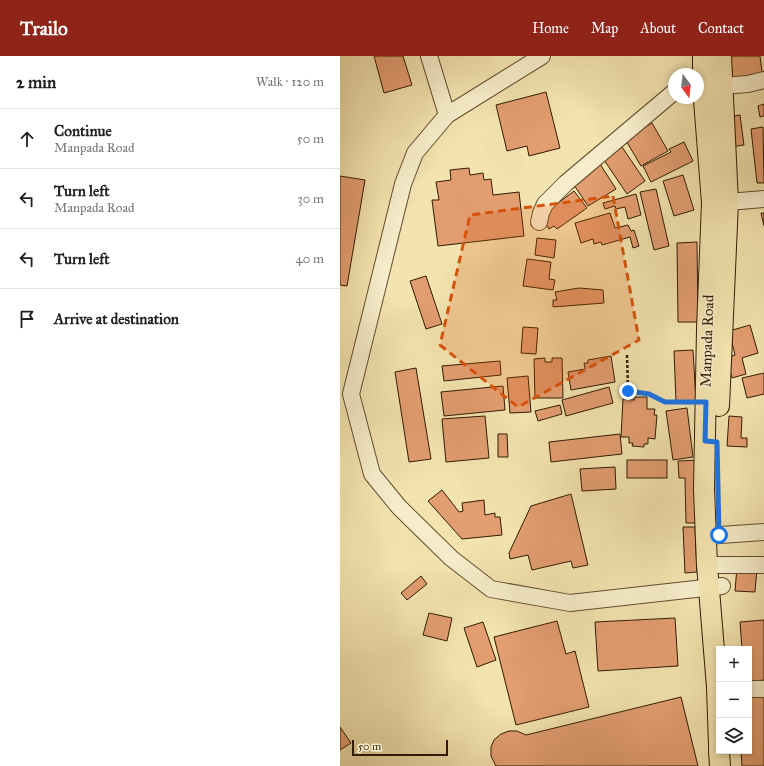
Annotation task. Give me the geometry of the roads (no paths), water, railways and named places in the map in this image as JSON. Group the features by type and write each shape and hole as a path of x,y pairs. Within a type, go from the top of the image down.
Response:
{"main road":[{"name":"Manpada Road","path":"703,56 708,88 720,203 711,441 712,535 718,682"},
{"name":"Manpada Road","path":"708,88 721,56"},
{"name":"Manpada Road","path":"715,587 727,646"},
{"path":"719,754 720,766"},
{"path":"733,754 734,766"}],"street":[{"path":"429,56 447,115"},
{"path":"542,56 447,115 415,153 403,184 351,394 372,474 399,507 451,558 491,590 570,603 715,587"},
{"path":"708,88 764,80"},
{"path":"539,222 545,204 566,183 668,97"},
{"path":"720,203 764,199"},
{"path":"712,535 764,532"},
{"path":"713,565 764,565"},
{"path":"752,689 764,689"}]}
